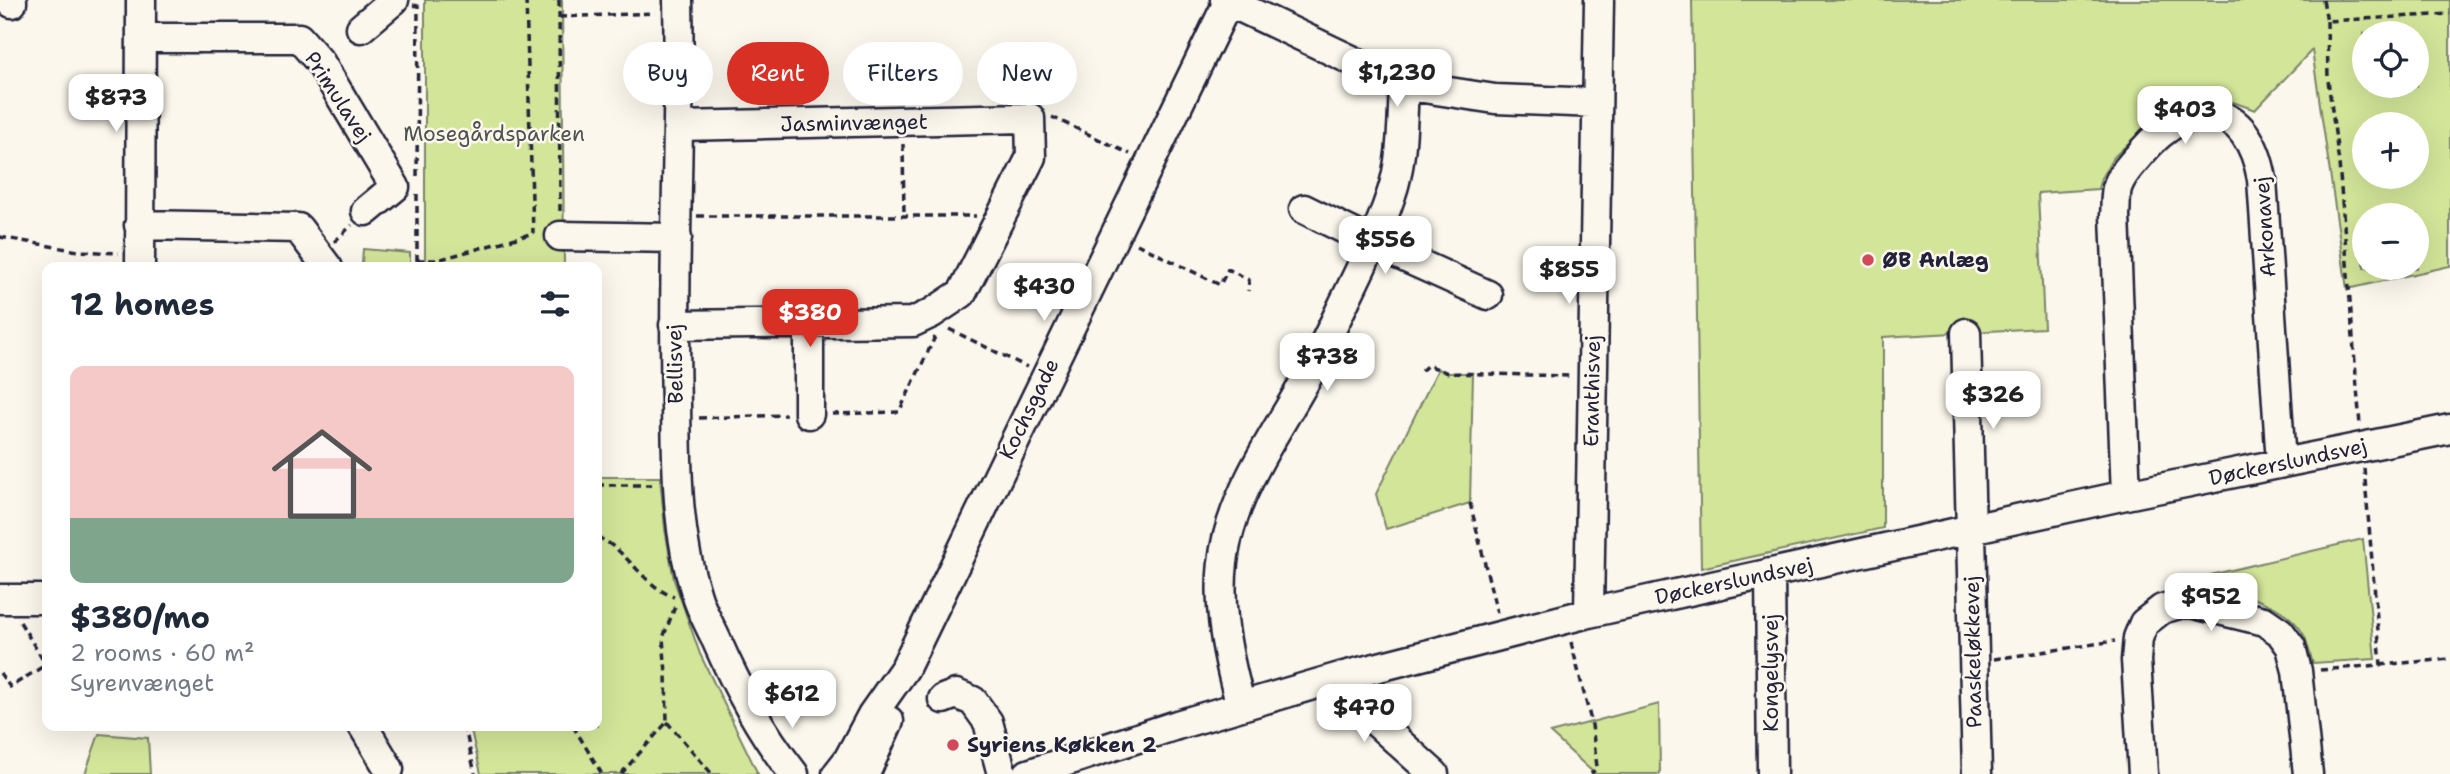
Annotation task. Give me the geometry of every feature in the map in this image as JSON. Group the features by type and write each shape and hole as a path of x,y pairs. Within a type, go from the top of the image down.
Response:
{"street":[{"path":"140,261 141,0"},
{"path":"361,28 394,0"},
{"path":"1227,0 1404,85 1495,99 1597,103"},
{"name":"Kochsgade","path":"837,774 848,760 872,715 905,668 1227,0"},
{"name":"Eranthisvej","path":"1577,616 1593,377 1599,0"},
{"name":"Bellisvej","path":"678,6 679,126 674,325 678,485 682,534 696,594 732,676 752,714 794,774"},
{"name":"Primulavej","path":"142,38 299,38 320,62 395,187 366,211"},
{"path":"1241,706 1223,626 1222,582 1227,541 1251,475 1306,380 1373,243 1392,193 1399,163 1404,85"},
{"name":"Arkonavej","path":"2126,495 2115,215 2117,189 2126,171 2149,144 2175,122 2194,114 2214,113 2235,123 2248,136 2259,158 2281,463"},
{"path":"674,325 913,322 932,313 962,293 1031,156 1030,118"},
{"name":"Jasminvænget","path":"679,126 1030,118"},
{"path":"1304,209 1489,295"},
{"path":"139,225 298,228 324,262"},
{"path":"547,235 677,227"},
{"path":"809,324 809,414"},
{"name":"Paaskeløkkevej","path":"1966,333 1977,774"},
{"name":"Døckerslundsvej","path":"1028,774 1095,764 1241,706 1340,677 1577,616 2126,495 2450,429"},
{"name":"Kongelysvej","path":"1770,573 1772,774"},
{"path":"3,599 42,599"},
{"path":"2143,774 2136,660 2138,638 2144,623 2162,609 2186,602 2264,621 2280,632 2291,647 2297,671 2308,774"},
{"name":"Kochsgade","path":"864,774 898,699 905,668"},
{"path":"1340,677 1365,712 1434,774"},
{"path":"943,699 956,694 973,701 988,722 1002,774"},
{"name":"Bellisvej","path":"752,714 769,774"},
{"path":"366,731 389,769"}],"path":[{"path":"394,0 418,6 417,260 438,260 547,235"},
{"path":"526,0 547,235"},
{"path":"547,235 559,0"},
{"path":"2323,0 2327,22 2328,80 2340,163 2347,285 2381,664"},
{"path":"559,16 678,6"},
{"path":"2327,22 2450,14"},
{"path":"1030,118 1044,113 1150,164"},
{"path":"903,122 904,216"},
{"path":"324,262 366,211"},
{"path":"677,227 904,216 999,216"},
{"path":"1115,234 1220,285 1228,269 1249,280 1248,291"},
{"path":"0,237 140,261"},
{"path":"932,313 947,327 1045,376"},
{"path":"1421,371 1427,365 1448,373 1593,377"},
{"path":"602,485 678,485"},
{"path":"1470,503 1502,635"},
{"path":"602,541 626,558 661,592 679,598 663,638 667,722 712,774"},
{"path":"3,599 42,658"},
{"path":"1577,616 1597,767 1591,774"},
{"path":"1974,662 2138,638"},
{"path":"2297,671 2450,659"},
{"path":"0,673 10,687 42,667"},
{"path":"621,774 667,722"},
{"path":"464,731 475,774"},
{"path":"576,731 602,774"}],"green space":[{"name":"Mosegårdsparken","path":"425,0 562,0 564,262 425,262"},
{"name":"ØB Anlæg","path":"1692,0 2450,0 2450,266 2429,271 2429,203 2352,203 2352,280 2387,280 2347,289 2312,50 2255,110 2222,98 2197,96 2169,105 2113,158 2098,189 2038,193 2044,328 1883,337 1883,528 1701,568"},
{"path":"363,249 410,253 410,262 362,262"},
{"path":"1438,369 1448,373 1473,373 1470,503 1386,529 1376,494"},
{"path":"602,477 660,477 674,580 700,654 758,774 481,774 471,731 602,731"},
{"path":"2363,539 2375,659 2313,663 2305,637 2287,615 2262,602 2206,587 2206,576"},
{"path":"1659,704 1660,774 1595,774 1550,733"},
{"path":"99,734 148,738 150,774 85,774"}],"place":[{"name":"ØB Anlæg","path":"1868,260"},
{"name":"Syriens Køkken 2","path":"953,745"}]}
